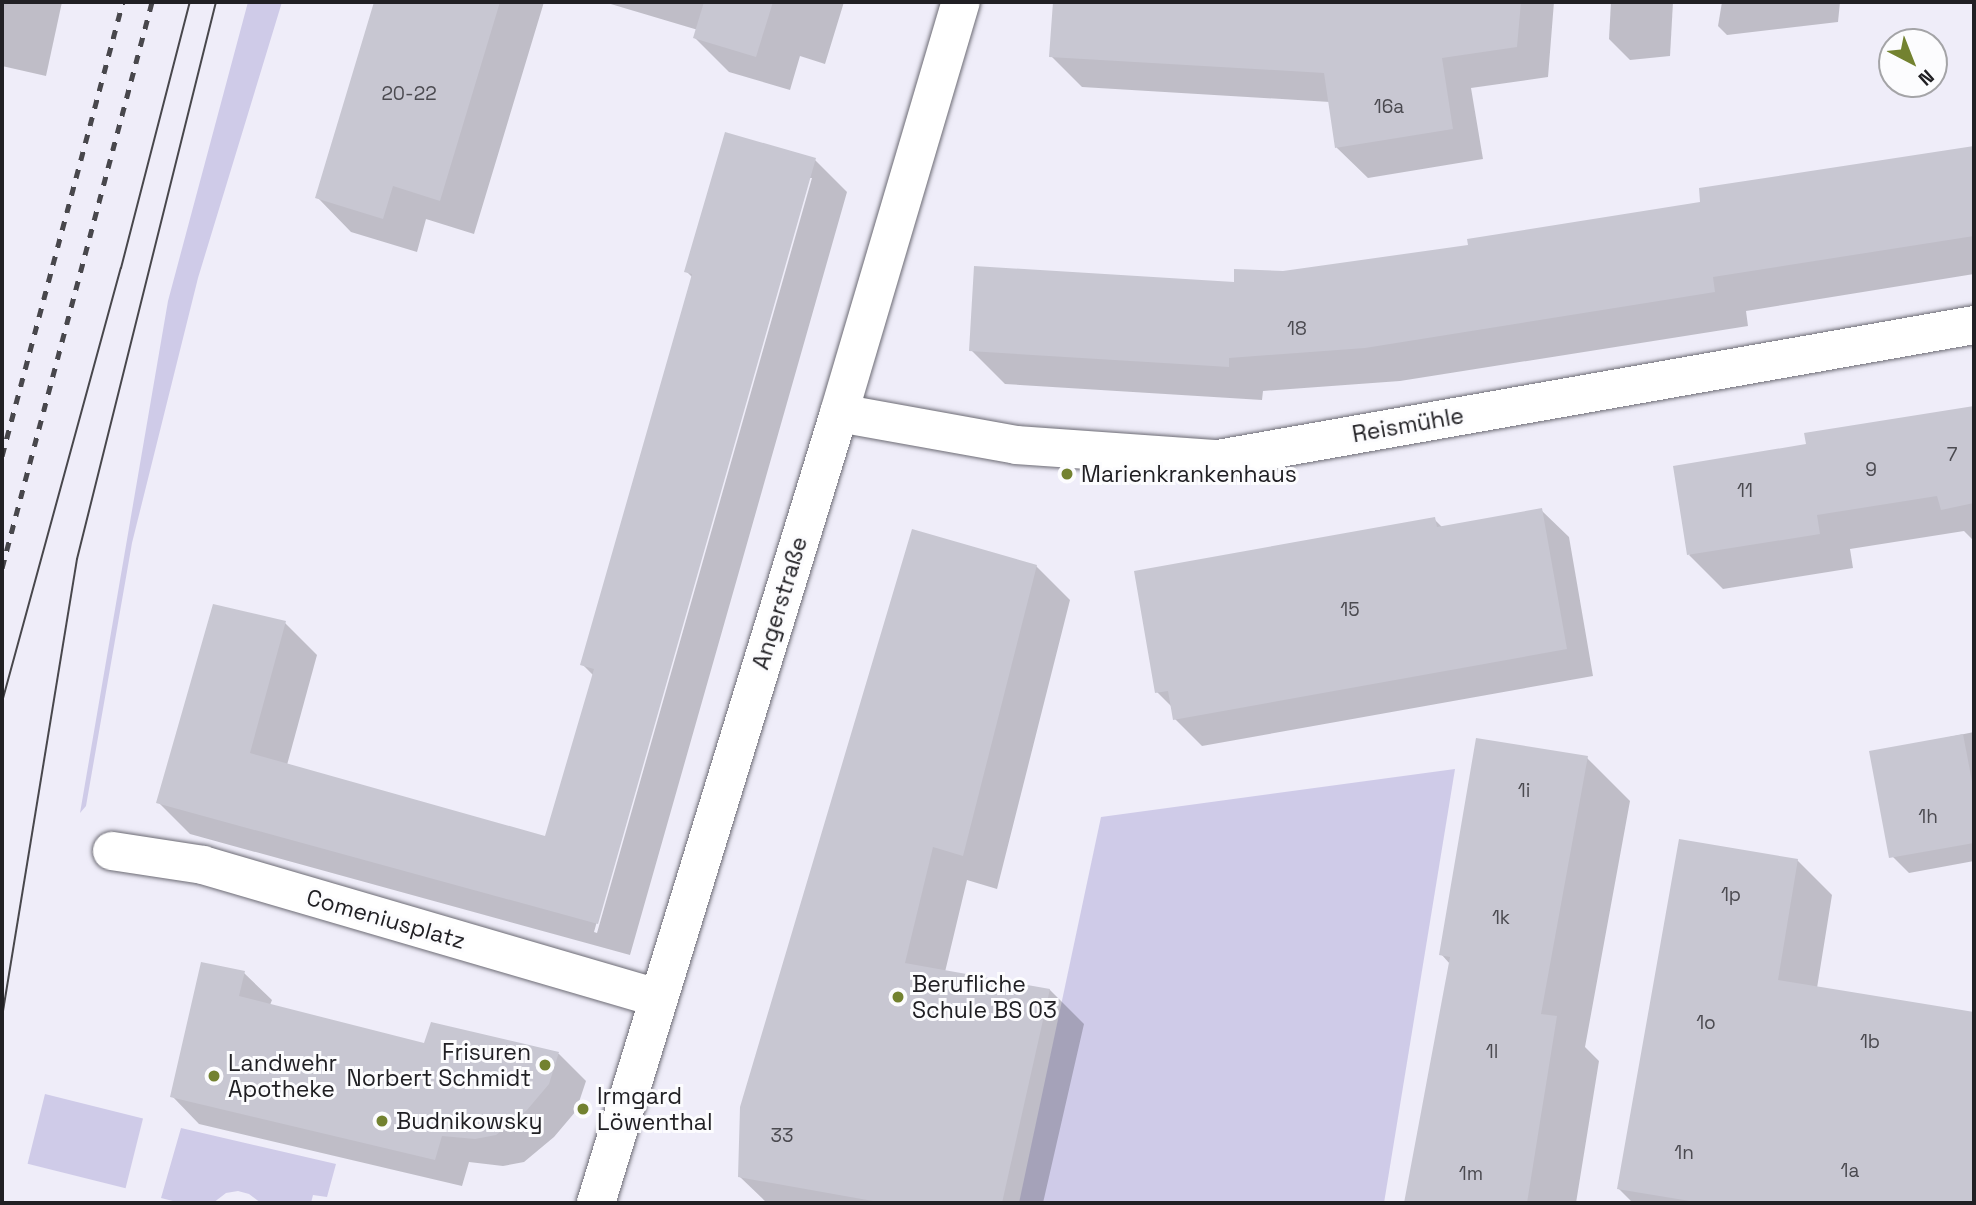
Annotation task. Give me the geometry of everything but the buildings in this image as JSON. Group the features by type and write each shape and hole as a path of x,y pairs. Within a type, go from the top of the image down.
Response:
{"street":[{"name":"Angerstraße","path":"596,1203 839,413 961,2"},
{"name":"Reismühle","path":"839,413 1016,445 1218,458 1974,325"},
{"name":"Comeniusplatz","path":"112,850 203,865 658,998"}],"shaded area":[{"path":"248,2 282,2 198,278 132,543 86,806 80,813 168,301"},
{"path":"1455,769 1384,1203 1019,1203 1101,817"},
{"path":"45,1094 143,1118 126,1188 28,1164"},
{"path":"181,1128 336,1164 327,1197 313,1195 311,1203 261,1203 249,1194 238,1191 226,1193 213,1203 181,1203 161,1198"}],"tram line":[{"path":"2,702 121,268 190,2"},
{"path":"2,1017 77,559 216,2"}],"railway":[{"path":"2,456 123,2"},
{"path":"2,568 152,2"}],"place":[{"name":"Marienkrankenhaus","path":"1067,474"},
{"name":"Berufliche Schule BS 03","path":"898,997"},
{"name":"Frisuren Norbert Schmidt","path":"545,1065"},
{"name":"Landwehr Apotheke","path":"214,1076"},
{"name":"Irmgard Löwenthal","path":"583,1109"},
{"name":"Budnikowsky","path":"382,1121"}]}
